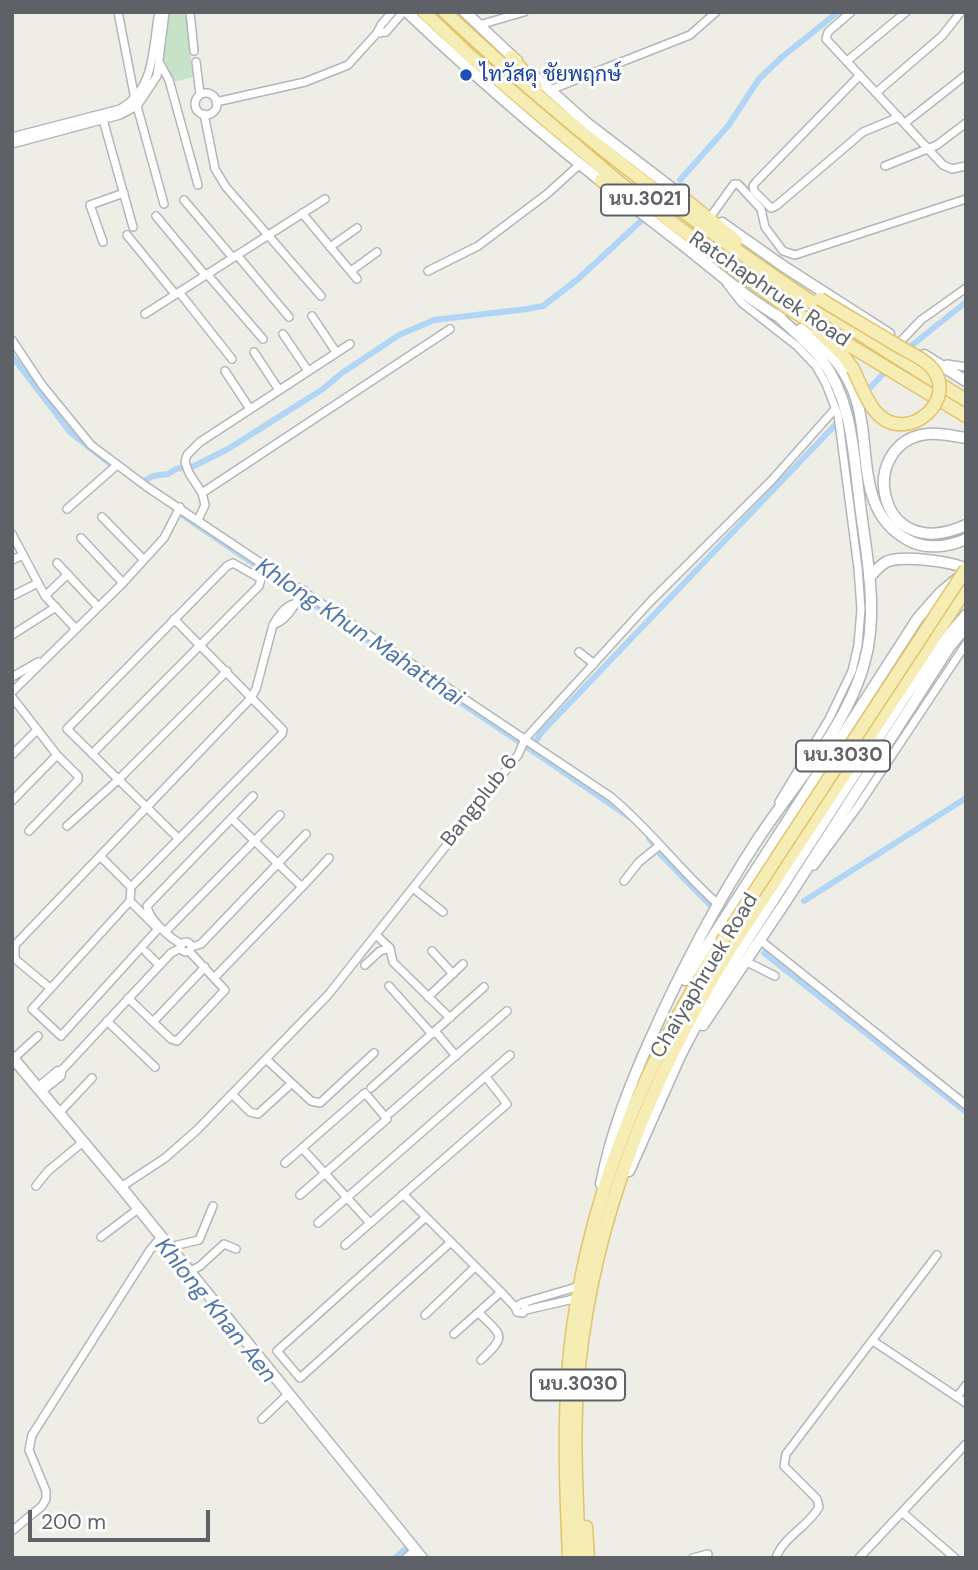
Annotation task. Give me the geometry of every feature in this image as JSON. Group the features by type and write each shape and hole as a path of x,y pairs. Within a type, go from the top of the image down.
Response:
{"main road":[{"name":"นบ.3021","path":"405,12 499,98 601,180"},
{"name":"Ratchaphruek Road","path":"424,12 468,54 620,183 697,242 788,307 885,359"},
{"name":"Ratchaphruek Road","path":"445,12 496,61 601,150 673,206 966,416"},
{"name":"นบ.3021","path":"465,12 511,57 557,112"},
{"path":"511,57 718,228 820,299 929,365 939,387 938,400 923,419 906,425 892,423 874,411 853,369 820,333 788,307"},
{"path":"601,180 642,198"},
{"path":"592,1230 617,1122 676,983 758,839 812,762 847,705 859,680 871,626 869,578 846,414 846,376 777,315 720,276 601,180"},
{"path":"676,192 814,286 966,382"},
{"path":"930,359 966,369"},
{"name":"Ratchaphruek Road","path":"902,370 966,400"},
{"path":"846,414 867,474 873,504 890,528 902,537 925,546 966,539"},
{"path":"966,438 926,434 909,440 892,456 883,478 883,491 892,514 909,529 931,535 953,531 966,525"},
{"path":"650,1041 689,973 929,604 966,570 946,563 892,560 883,564 869,578"},
{"name":"Chaiyaphruek Road","path":"579,1558 573,1384 592,1282 609,1215 645,1109 725,946 966,570"},
{"name":"Chaiyaphruek Road","path":"569,1558 565,1460 579,1292 592,1230 613,1160 646,1076 691,991 725,946 966,589"},
{"path":"609,1215 667,1082 719,983 928,662 966,615"},
{"path":"667,1082 950,646 966,627"},
{"path":"13,1058 121,1187 414,1554"},
{"path":"562,1558 557,1458 561,1419 573,1384"},
{"path":"573,1384 588,1558"}],"street":[{"path":"118,12 136,102 164,204"},
{"path":"190,12 194,51"},
{"path":"216,102 306,82 348,65 392,12"},
{"path":"377,33 386,32 405,12"},
{"path":"479,25 524,12"},
{"path":"550,90 690,35 716,12"},
{"path":"850,12 826,36 947,168 966,166"},
{"path":"847,61 906,12"},
{"path":"877,92 942,36 961,12"},
{"path":"12,137 120,115 136,102 157,76 161,13"},
{"path":"156,61 169,80 198,185"},
{"path":"195,62 200,94 195,104 198,111 204,114 214,110 215,97 209,93 200,94"},
{"path":"860,75 753,186 754,191 771,208 863,132 902,120 966,75"},
{"path":"204,114 215,169 226,187 321,296"},
{"path":"12,144 102,117"},
{"path":"102,117 133,226"},
{"path":"885,166 928,150 966,123"},
{"path":"428,271 478,246 547,194 579,164"},
{"path":"711,216 734,184 738,184 761,209 765,228 783,251 794,255 966,199"},
{"path":"103,243 90,205 124,193"},
{"path":"145,314 269,237 325,198"},
{"path":"184,200 289,317"},
{"path":"302,213 357,279"},
{"path":"156,216 263,339"},
{"path":"330,247 357,229"},
{"path":"127,235 232,359"},
{"path":"351,271 377,252"},
{"path":"720,276 742,303 797,346 816,366 846,414 842,438 861,608 858,645 844,692 758,839"},
{"path":"908,345 920,320 966,288"},
{"path":"312,316 336,352"},
{"path":"202,493 450,329"},
{"path":"283,334 308,371"},
{"path":"12,340 43,385 92,445 115,468 198,520 299,597 611,797 631,813 695,884 719,905"},
{"path":"198,520 205,505 202,493 185,462 187,455 200,442 350,344"},
{"path":"254,352 279,390"},
{"path":"225,371 250,409"},
{"name":"Bangplub 6","path":"121,1187 165,1158 197,1130 328,995 477,804 594,664 667,584 771,481 846,414"},
{"path":"67,509 115,468"},
{"path":"12,692 144,560 164,538 179,509"},
{"path":"102,517 144,560"},
{"path":"12,534 45,596 76,629"},
{"path":"81,538 123,583"},
{"path":"12,560 23,555"},
{"path":"57,563 98,607"},
{"path":"92,754 259,586 261,579 240,565 230,563 67,729 92,754 147,809 178,838"},
{"path":"45,596 68,574"},
{"path":"12,596 38,583"},
{"path":"50,988 15,958 14,945 251,698 276,618 299,597"},
{"path":"12,635 56,607"},
{"path":"130,901 158,929 61,1036 32,1009 130,901 131,887 282,734 281,726 174,619"},
{"path":"788,898 859,805 966,644"},
{"path":"579,652 594,664"},
{"path":"12,677 48,657"},
{"path":"67,826 118,780 227,671"},
{"path":"14,702 57,755 78,776 78,780 29,831"},
{"path":"12,755 37,730"},
{"path":"12,801 57,755"},
{"path":"128,998 170,1039 177,1041 225,990 186,947 176,941 149,913 148,906 253,796"},
{"path":"166,931 280,815"},
{"path":"232,819 302,887"},
{"path":"39,1090 61,1076 62,1070 171,953 201,944 306,834"},
{"path":"624,881 639,862 659,846"},
{"path":"101,857 131,887"},
{"path":"215,977 329,858"},
{"path":"414,888 443,912"},
{"path":"376,935 390,948 393,962 450,1018"},
{"path":"760,940 966,1105"},
{"path":"365,965 380,951 390,948"},
{"path":"432,951 453,974"},
{"path":"146,952 159,965"},
{"path":"746,961 775,976"},
{"path":"428,997 463,964"},
{"path":"153,1022 205,967"},
{"path":"389,986 456,1056"},
{"path":"371,1088 484,987"},
{"path":"390,1113 507,1012"},
{"path":"107,1021 155,1067"},
{"path":"13,1058 38,1036"},
{"path":"266,1059 291,1084 312,1101 320,1103 374,1053"},
{"path":"318,1223 510,1055"},
{"path":"345,1245 507,1104 486,1077"},
{"path":"59,1113 92,1078"},
{"path":"232,1094 250,1112 258,1114 291,1084"},
{"path":"285,1163 365,1093 387,1118 300,1195"},
{"path":"36,1186 48,1171 82,1142"},
{"path":"302,1148 370,1223"},
{"path":"402,1194 501,1292 521,1307 579,1292"},
{"path":"169,1247 198,1240 214,1206"},
{"path":"101,1237 137,1210"},
{"path":"425,1218 277,1351 300,1378 450,1243"},
{"path":"12,1531 42,1506 46,1499 46,1491 29,1450 32,1434 160,1238"},
{"path":"189,1272 200,1266 224,1244 236,1249"},
{"path":"776,1558 778,1550 819,1507 817,1499 784,1466 786,1454 937,1255"},
{"path":"425,1315 475,1267"},
{"path":"454,1334 501,1292"},
{"path":"480,1313 500,1338 499,1343 481,1360"},
{"path":"873,1341 966,1403"},
{"path":"957,1397 966,1385"},
{"path":"262,1419 287,1395"},
{"path":"859,1558 966,1444"},
{"path":"902,1512 955,1558"},
{"path":"693,1558 708,1554"}],"green space":[{"path":"165,12 190,12 194,51 190,53 193,77 170,83 159,61"}],"waterway":[{"path":"680,180 728,126 759,79 838,12"},
{"path":"139,484 153,476 194,466 228,449 323,389 399,335 434,320 543,306 578,279 641,221"},
{"path":"906,350 966,302"},
{"name":"Khlong Khun Mahatthai","path":"12,356 70,432 114,467"},
{"path":"865,393 899,357"},
{"path":"532,747 541,733 858,401"},
{"name":"Khlong Khun Mahatthai","path":"175,510 632,819"},
{"path":"804,901 966,798"},
{"name":"Khlong Khun Mahatthai","path":"649,838 661,855 711,906"},
{"name":"Khlong Khun Mahatthai","path":"764,953 966,1112"},
{"path":"395,1558 408,1547"}],"place":[{"name":"ไทวัสดุ ชัยพฤกษ์","path":"466,75"}],"water label":[{"name":"Khlong Khan Aen","path":"215,1311"}]}
